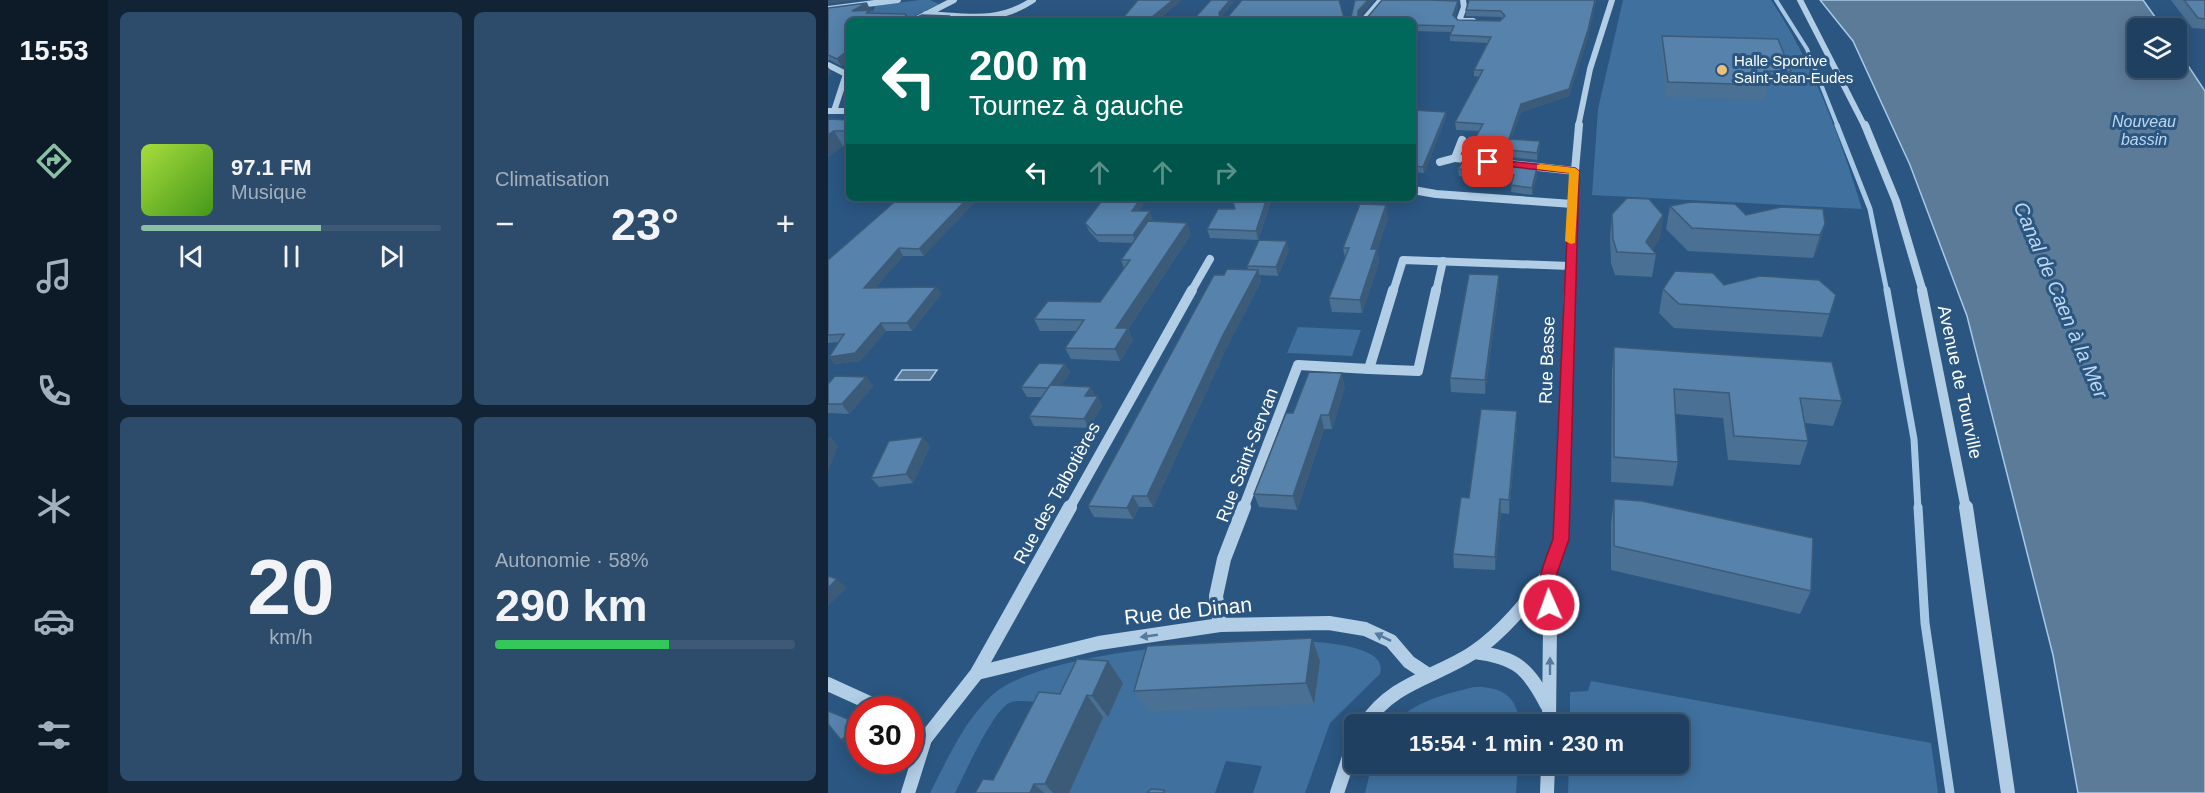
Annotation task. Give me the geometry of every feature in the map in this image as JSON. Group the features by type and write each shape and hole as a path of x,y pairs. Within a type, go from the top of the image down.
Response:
{"street":[{"path":"828,9 898,0"},
{"path":"919,18 954,0"},
{"path":"926,14 993,18 1015,12 1033,0"},
{"path":"1366,18 1381,0"},
{"name":"Rue Basse","path":"1549,714 1550,623 1547,576 1561,539 1572,204 1582,100 1612,0"},
{"name":"Avenue de Tourville","path":"1800,0 1843,81 1886,176 1907,233 1922,288 1956,446 2008,793"},
{"path":"1450,2 1462,1 1464,8 1459,21 1479,21"},
{"path":"828,65 844,74"},
{"path":"831,111 840,95 846,70"},
{"path":"1455,158 1462,140"},
{"path":"1440,162 1455,158 1575,171"},
{"path":"1416,191 1572,204"},
{"name":"Rue des Talbotières","path":"925,739 977,673 1210,258"},
{"path":"1369,369 1403,260 1570,266"},
{"name":"Rue Saint-Servan","path":"1220,625 1216,596 1224,559 1299,365 1418,371 1443,261"},
{"path":"1372,714 1399,689 1474,652 1517,614 1547,576"},
{"name":"Rue de Dinan","path":"977,673 1099,643 1220,625 1329,623 1365,629 1391,641 1409,662 1427,674"},
{"path":"1474,652 1498,654 1521,664 1538,686 1549,710"},
{"path":"828,684 854,696"},
{"path":"908,793 925,739"},
{"path":"1337,793 1344,772"},
{"path":"1547,793 1548,774"}],"shaded area":[{"path":"919,0 930,0 939,4 910,18 872,15 875,6"},
{"path":"1623,0 1771,0 1800,49 1824,101 1862,209 1592,195 1598,109"},
{"path":"1298,327 1361,330 1352,356 1287,353"},
{"path":"1263,640 1334,644 1370,654 1379,662 1380,674 1330,723 1305,793 1253,793 1262,766 1226,761 1215,793 1069,793 1103,717 1108,717 1042,703 1017,701 1002,708 995,718 979,744 955,793 930,793 956,742 980,707 1012,682 1079,660 1119,653"},
{"path":"1591,681 1931,743 1938,793 1568,793 1569,774 1689,774 1689,714 1570,714 1570,692 1588,691"},
{"path":"1474,687 1492,688 1511,700 1518,714 1405,714 1421,704"},
{"path":"1370,774 1517,774 1516,793 1365,793"}],"water":[{"path":"1820,0 2143,0 2156,18 2127,18 2127,78 2187,78 2187,64 2205,91 2205,793 2078,793 2053,655 1967,316 1910,165 1853,41"},
{"path":"902,370 937,370 930,380 895,380"}],"building":[{"path":"1138,0 1173,0 1151,18 1123,18"},
{"path":"1211,0 1230,0 1219,13 1220,18 1195,18"},
{"path":"1242,0 1339,0 1344,18 1227,18"},
{"path":"1355,0 1368,0 1358,11 1358,18 1351,18"},
{"path":"1382,0 1458,1 1453,15 1458,20 1500,21 1505,16 1501,11 1466,10 1469,0 1595,0 1569,89 1521,104 1509,139 1540,141 1537,153 1471,146 1483,124 1455,122 1483,70 1474,70 1491,37 1450,35 1454,26 1416,25 1416,18 1367,18"},
{"path":"2184,0 2205,0 2205,19 2198,18"},
{"path":"867,3 852,11 872,10 866,13 905,14 908,18 846,18 846,52 837,59 828,55 828,8"},
{"path":"922,15 949,16 947,18 914,18"},
{"name":"Halle Sportive Saint-Jean-Eudes","path":"1662,36 1778,39 1791,72 1764,71 1768,85 1668,82"},
{"path":"1416,110 1446,112 1423,167 1416,166"},
{"path":"828,119 846,120 846,131 834,131 828,135"},
{"path":"1464,159 1537,168 1532,188 1511,185 1514,175 1458,169"},
{"path":"1627,198 1649,199 1663,215 1646,242 1656,254 1617,252 1613,239 1612,214"},
{"path":"896,201 965,201 919,249 899,248 864,288 936,287 907,323 881,323 855,353 829,357 844,334 828,335 828,260"},
{"path":"1102,201 1139,201 1132,211 1150,211 1133,235 1096,235 1085,223"},
{"path":"1233,201 1266,201 1256,231 1207,229 1218,209 1235,209"},
{"path":"1691,202 1735,204 1746,215 1781,207 1823,209 1825,224 1820,235 1692,228 1670,206"},
{"path":"1360,204 1386,205 1371,249 1377,249 1360,300 1329,298 1349,248 1343,248"},
{"path":"1148,221 1187,223 1116,328 1128,328 1115,349 1065,348 1084,320 1034,319 1048,301 1100,302 1130,260 1121,260"},
{"path":"1259,240 1287,241 1276,267 1247,266"},
{"path":"1227,269 1258,270 1222,337 1147,496 1133,496 1127,508 1088,506 1214,275 1224,275"},
{"path":"1675,271 1713,273 1724,285 1760,276 1819,280 1836,295 1830,314 1679,304 1663,289"},
{"path":"1469,274 1499,275 1485,380 1450,378"},
{"path":"1614,347 1832,362 1842,401 1800,398 1808,441 1734,436 1729,393 1674,389 1678,462 1614,457"},
{"path":"1039,363 1065,364 1048,388 1021,387"},
{"path":"1309,372 1342,373 1329,415 1321,415 1293,496 1254,494 1286,413 1293,413"},
{"path":"835,376 866,377 842,404 828,404 828,384"},
{"path":"1050,385 1091,387 1085,396 1098,396 1084,419 1029,416"},
{"path":"1481,409 1517,411 1509,500 1500,499 1495,557 1453,554 1461,497 1469,498"},
{"path":"923,437 906,474 871,478 889,441"},
{"path":"1614,499 1642,501 1813,538 1811,591 1614,546"},
{"path":"828,576 837,579 828,588"},
{"path":"1312,638 1306,683 1134,691 1147,646"},
{"path":"1077,659 1108,661 1092,696 1087,695 1045,784 1034,784 1030,793 975,793 983,779 993,780 1039,692 1060,694"},
{"path":"828,711 846,718 846,736 841,740 828,724"},
{"path":"1151,789 1164,790 1164,793 1147,793"}],"waterway":[{"path":"1776,0 1807,49 1838,127"},
{"path":"1837,125 1870,209 1887,292"},
{"path":"1887,290 1914,439 1918,509"},
{"path":"1918,507 1925,623 1950,793"}],"slow traffic":[{"path":"1541,167 1575,171 1571,241"}],"place":[{"name":"Halle Sportive Saint-Jean-Eudes","path":"1722,70"}],"route":[{"path":"1488,162 1575,171 1561,539 1547,576 1549,605"}],"water label":[{"name":"Nouveau bassin","path":"2144,130"},
{"name":"Canal de Caen à la Mer","path":"2061,300"}]}
